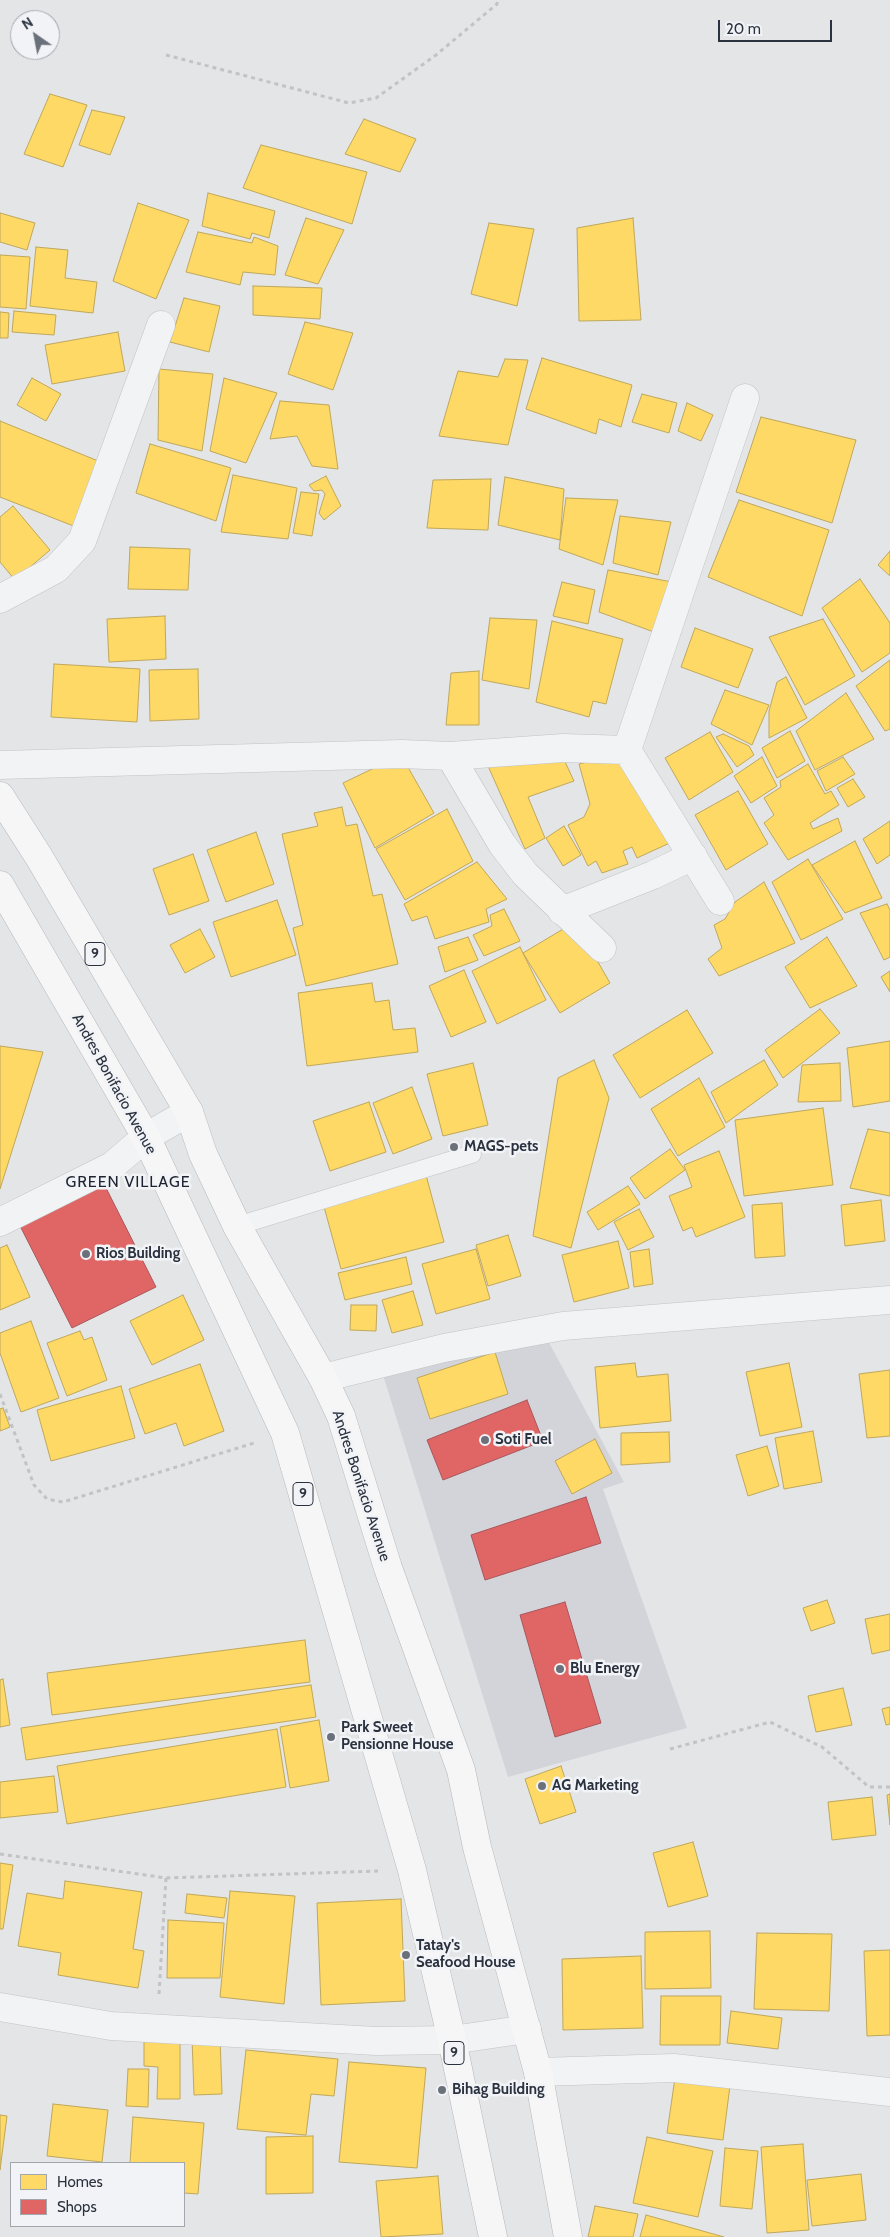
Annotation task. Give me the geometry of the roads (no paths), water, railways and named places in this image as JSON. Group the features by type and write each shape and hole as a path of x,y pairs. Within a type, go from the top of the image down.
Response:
{"highway":[{"name":"Andres Bonifacio Avenue","path":"0,796 39,857 189,1112 203,1154 238,1226 323,1378 341,1416 388,1568 462,1770 477,1847 538,2072 568,2237"},
{"name":"Andres Bonifacio Avenue","path":"0,885 146,1137 285,1433 412,1870 452,2040 493,2237"}],"street":[{"path":"0,599 56,569 82,541 161,325"},
{"path":"627,750 745,398"},
{"path":"0,765 402,754 450,756 563,748 627,750"},
{"path":"627,750 720,901"},
{"path":"450,756 502,844 525,874 602,948"},
{"path":"562,911 653,875 693,856"},
{"path":"0,1222 112,1166 146,1137 189,1112"},
{"path":"323,1378 444,1348 563,1326 890,1300"},
{"path":"0,2007 111,2026 157,2027 376,2041 452,2040 527,2029"},
{"path":"538,2072 674,2068 890,2092"}],"lane":[{"path":"238,1226 472,1154"}],"place":[{"name":"MAGS-pets","path":"454,1147"},
{"name":"Rios Building","path":"86,1254"},
{"name":"Soti Fuel","path":"485,1440"},
{"name":"Blu Energy","path":"560,1669"},
{"name":"Park Sweet Pensionne House","path":"331,1737"},
{"name":"AG Marketing","path":"542,1786"},
{"name":"Tatay's Seafood House","path":"406,1955"},
{"name":"Bihag Building","path":"442,2090"}],"district":[{"name":"GREEN VILLAGE","path":"128,1182"}]}
